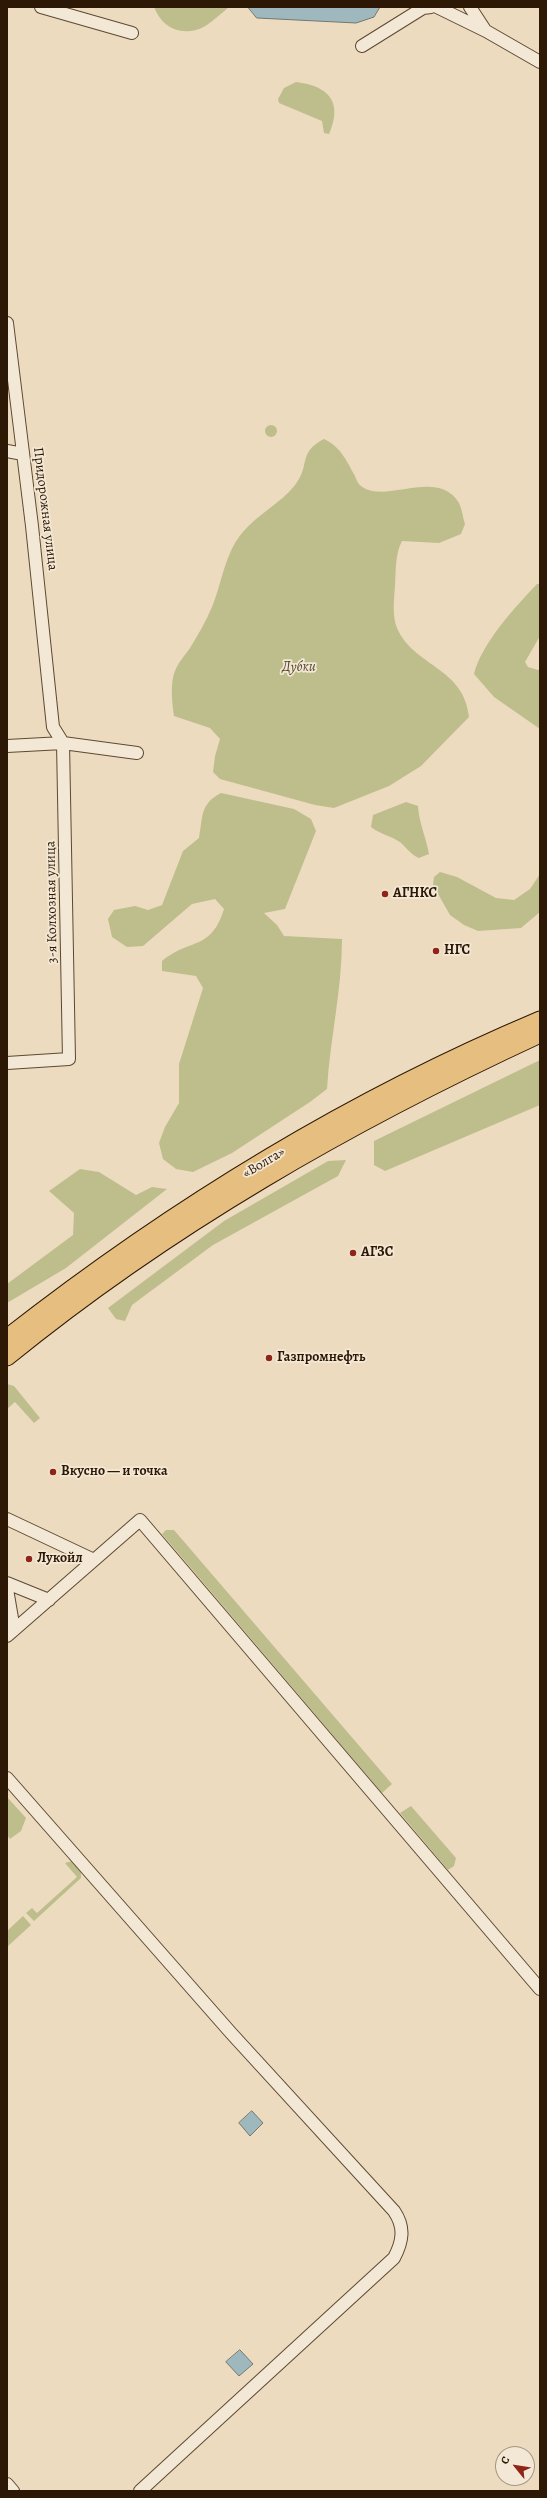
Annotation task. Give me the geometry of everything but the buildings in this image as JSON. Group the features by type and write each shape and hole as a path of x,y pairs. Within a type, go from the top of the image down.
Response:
{"highway":[{"name":"«Волга»","path":"7,1338 120,1255 187,1209 332,1122 408,1082 540,1020"},
{"name":"«Волга»","path":"7,1357 30,1338 180,1229 299,1157 414,1095 540,1034"}],"street":[{"path":"41,7 132,33"},
{"path":"362,46 423,8 431,7"},
{"path":"437,7 486,31 540,62"},
{"path":"470,7 486,31"},
{"name":"Придорожная улица","path":"7,323 53,727 63,743"},
{"path":"7,451 23,454"},
{"path":"7,746 63,743 137,753"},
{"name":"3-я Колхозная улица","path":"7,1063 68,1060 63,743"},
{"path":"7,1519 94,1560"},
{"path":"11,1633 140,1520 540,1989"},
{"path":"7,1583 49,1600"},
{"path":"7,1589 11,1633"},
{"path":"7,1778 231,2033 394,2211 401,2224 401,2244 394,2258 140,2491"},
{"path":"7,2484 13,2491"}],"green space":[{"path":"154,7 229,7 205,26 196,30 182,31 176,30 165,24"},
{"path":"296,82 317,87 325,92 330,98 334,113 333,123 329,134 324,133 322,121 279,103 278,99 284,88"},
{"path":"269,425 273,425 277,431 273,437 269,437 265,433 265,429"},
{"name":"Дубки","path":"324,439 339,450 361,486 371,491 384,492 425,487 438,488 449,493 459,503 465,524 461,534 439,543 402,541 398,551 396,563 394,618 395,624 405,641 415,651 449,677 458,687 465,700 469,717 421,766 389,786 334,808 315,805 220,779 213,772 215,756 220,739 210,728 174,716 172,693 172,681 175,671 205,623 215,598 224,568 237,540 255,520 295,485 300,478 307,454 310,449"},
{"path":"537,584 540,584 540,636 525,662 528,667 538,670 540,669 540,729 494,697 474,674 478,662 491,638 519,603"},
{"path":"221,793 294,809 311,819 316,831 285,909 264,913 277,925 284,936 342,939 340,977 327,1089 310,1102 232,1153 193,1172 176,1169 163,1159 159,1143 165,1127 179,1103 179,1064 203,988 196,976 162,971 162,961 172,954 206,938 213,932 224,909 215,899 192,904 143,946 127,947 112,937 108,919 114,910 135,906 148,910 162,905 183,851 199,838 202,817 206,806 214,797"},
{"path":"406,802 418,806 428,848 429,854 419,858 411,853 400,842 371,827 373,815"},
{"path":"440,872 457,877 496,898 514,900 530,889 540,874 540,912 521,928 478,931 464,925 450,915 433,885 434,877"},
{"path":"540,1060 540,1105 385,1171 374,1165 374,1141"},
{"path":"346,1160 338,1176 213,1245 132,1305 125,1321 116,1319 108,1308 224,1221 328,1161"},
{"path":"80,1169 99,1172 136,1195 152,1187 167,1189 66,1268 7,1303 7,1284 73,1235 74,1213 49,1191"},
{"path":"7,1384 14,1386 40,1418 34,1423 15,1402 7,1409"},
{"path":"166,1530 174,1530 392,1784 382,1793 162,1534"},
{"path":"7,1797 26,1818 21,1831 10,1839 7,1835"},
{"path":"411,1806 456,1858 454,1866 448,1870 400,1813"},
{"path":"72,1861 81,1870 81,1878 34,1921 26,1913 32,1908 37,1913 77,1877 65,1863"},
{"path":"23,1916 31,1925 7,1947 7,1931"}],"water":[{"path":"248,7 380,7 374,17 356,23 257,18"},
{"path":"252,2111 263,2123 250,2136 239,2123"},
{"path":"240,2350 253,2364 239,2376 226,2362"}],"place":[{"name":"АГНКС","path":"385,894"},
{"name":"НГС","path":"436,951"},
{"name":"АГЗС","path":"353,1253"},
{"name":"Газпромнефть","path":"269,1358"},
{"name":"Вкусно — и точка","path":"53,1472"},
{"name":"Лукойл","path":"29,1559"}]}
